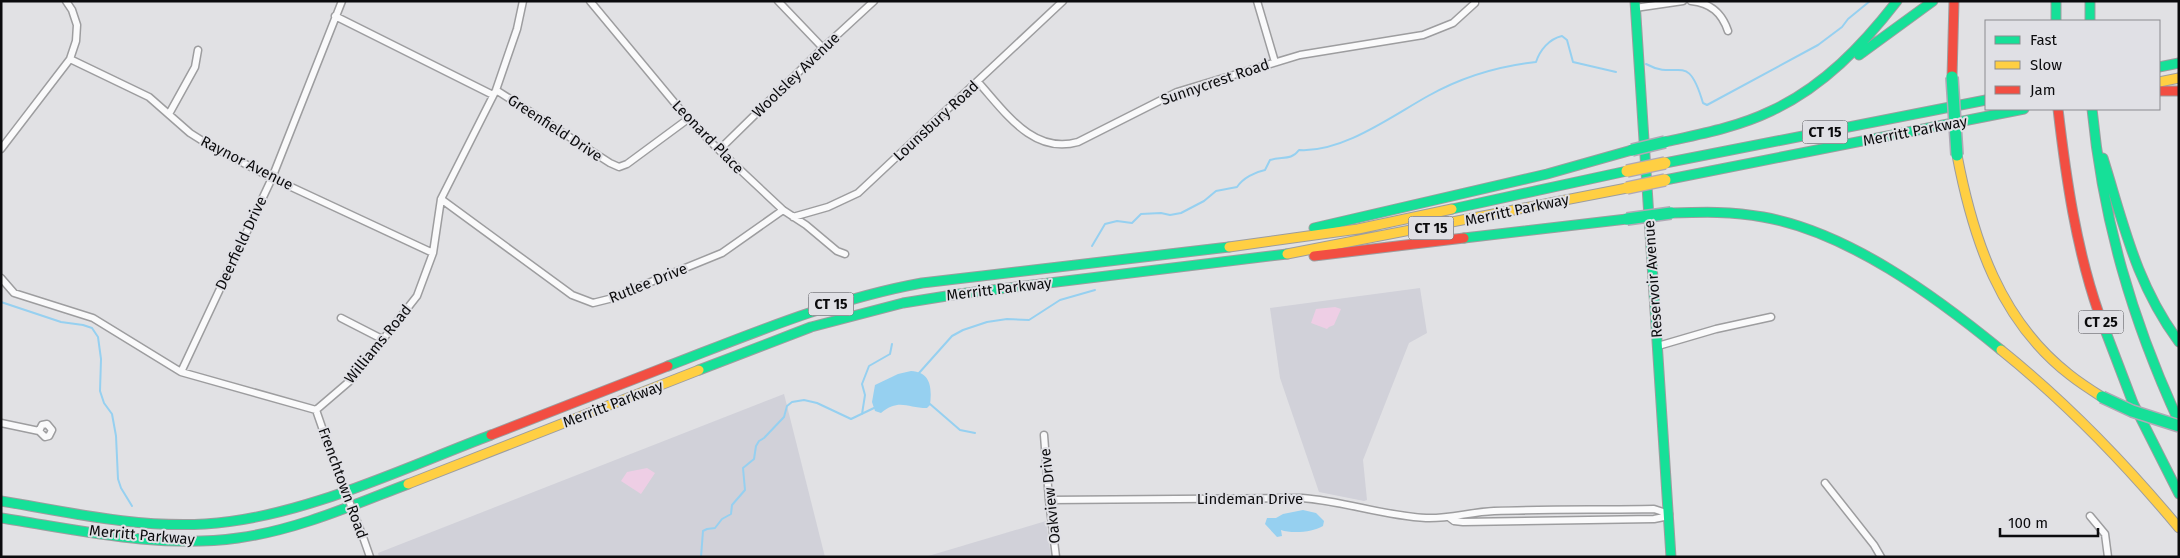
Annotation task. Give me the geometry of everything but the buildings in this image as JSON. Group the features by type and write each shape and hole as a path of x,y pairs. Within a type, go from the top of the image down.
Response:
{"main road":[{"path":"1806,92 1868,39 1897,1"},
{"path":"1220,248 1231,241 1313,229 1546,174 1751,120 1806,92 1933,1"},
{"path":"2056,1 2056,20"},
{"path":"2090,1 2090,20"},
{"name":"Reservoir Avenue","path":"1635,5 1671,557"},
{"path":"1954,6 1952,77 1957,155 1977,240 2000,295 2022,328 2068,374 2102,396 2132,411 2179,424"},
{"path":"2160,67 2179,63"},
{"path":"2160,82 2179,78"},
{"path":"2160,91 2179,91"},
{"name":"Merritt Parkway","path":"1,501 148,523 202,524 255,518 322,500 807,312 882,290 922,283 1220,248 1358,229 1664,163 1985,100"},
{"name":"Merritt Parkway","path":"1,518 117,535 177,541 238,538 271,532 321,517 394,490 811,327 874,309 916,299 1283,255 2019,110"},
{"name":"CT 25","path":"2058,110 2061,139 2077,234 2102,326 2137,414 2179,494"},
{"name":"CT 25","path":"2092,110 2105,201 2123,278 2143,339 2179,424"},
{"path":"2094,130 2140,278 2156,311 2179,342"},
{"path":"1233,261 1254,264 1671,213 1738,213 1766,217 1818,234 1890,270 1980,332 2046,388 2114,454 2179,528"}],"street":[{"path":"1,149 70,59 76,41 77,25 72,10 66,1"},
{"name":"Deerfield Drive","path":"181,372 272,178 342,1"},
{"name":"Williams Road","path":"316,410 351,380 417,296 433,253 441,199 495,93 517,28 523,1"},
{"name":"Leonard Place","path":"590,1 688,119 719,150 783,210 837,251 844,254"},
{"path":"778,1 823,48"},
{"name":"Woolsley Avenue","path":"719,150 874,1"},
{"name":"Lounsbury Road","path":"793,217 828,207 858,193 1063,1"},
{"path":"1257,1 1275,62"},
{"path":"1635,5 1683,1"},
{"path":"1691,1 1713,7 1723,18 1728,32"},
{"name":"Sunnycrest Road","path":"978,82 1024,132 1042,142 1058,146 1068,145 1078,142 1177,92 1300,55 1423,35 1453,23 1475,3"},
{"name":"Greenfield Drive","path":"335,16 495,93 610,164 619,167 628,164 688,119"},
{"path":"169,114 195,67 198,50"},
{"name":"Raynor Avenue","path":"70,59 149,97 190,133 209,145 272,178 433,253"},
{"name":"Rutlee Drive","path":"441,199 572,295 593,303 609,299 722,252 783,210"},
{"path":"1,278 14,292 93,318 181,372 316,410"},
{"path":"1658,346 1716,329 1771,317"},
{"path":"341,318 382,339"},
{"name":"Frenchtown Road","path":"316,410 370,557"},
{"path":"1,423 39,431"},
{"name":"Oakview Drive","path":"1044,435 1056,557"},
{"path":"1825,483 1874,545 1881,557"},
{"name":"Lindeman Drive","path":"1049,500 1325,499 1385,513 1424,518 1450,518 1460,514 1526,510 1654,509 1669,514"},
{"path":"1526,510 1526,521"},
{"path":"1545,510 1546,521"},
{"path":"1471,513 1472,522"},
{"name":"Lindeman Drive","path":"1450,518 1458,522 1546,521 1654,519 1664,518 1669,514"},
{"path":"2090,516 2105,534 2108,557"}],"shaded area":[{"path":"1420,288 1427,333 1409,343 1363,460 1367,500 1319,492 1280,378 1270,308"},
{"path":"1335,307 1341,309 1334,325 1327,329 1311,323 1316,309"},
{"path":"784,394 825,557 379,557 378,553"},
{"path":"647,468 655,473 641,494 621,481 627,472"},
{"path":"1046,521 1051,557 925,557"}],"water":[{"path":"911,371 923,374 929,382 931,393 930,405 927,408 920,408 898,405 887,408 881,413 875,411 872,402 875,385 898,374"},
{"path":"1303,510 1316,513 1324,521 1323,526 1303,532 1281,530 1282,536 1277,537 1265,524 1267,518 1276,518 1283,514"}],"waterway":[{"path":"1646,64 1657,69 1687,72 1692,77 1703,103 1707,105 1818,45 1842,27 1848,19 1870,1"},
{"path":"1092,246 1105,224 1117,221 1132,223 1141,214 1161,213 1170,215 1181,213 1204,201 1216,191 1237,187 1250,176 1265,170 1270,160 1293,156 1299,150 1332,146 1349,140 1383,123 1428,96 1466,78 1494,70 1536,62 1540,53 1557,37 1562,36 1567,40 1573,62 1616,72"},
{"path":"919,373 952,336 963,330 987,322 1007,319 1029,320 1060,300 1095,290"},
{"path":"1,302 61,322 92,328 98,337 101,359 100,391 104,403 112,414 116,436 118,479 132,506"},
{"path":"862,414 865,395 862,384 869,366 890,354 892,344"},
{"path":"701,557 703,531 715,528 722,519 731,514 732,505 745,490 743,468 754,459 756,446 759,441 784,417 787,406 792,402 804,400 817,403 851,419 874,408"},
{"path":"930,404 960,430 975,433"}],"traffic: fast":[{"path":"1635,1 1671,557"},
{"path":"1665,142 1719,130 1758,117 1790,101 1808,90 1841,64 1897,1"},
{"path":"1859,55 1933,1"},
{"path":"2056,1 2056,20"},
{"path":"2090,1 2090,20"},
{"path":"2160,67 2179,63"},
{"path":"1952,77 1957,155"},
{"path":"1665,163 1985,100"},
{"path":"1665,180 2019,110"},
{"path":"2092,110 2104,191 2122,269 2147,346 2179,422"},
{"path":"1632,150 1665,142"},
{"path":"1314,228 1547,174 1632,150"},
{"path":"2103,158 2125,230 2142,276 2164,320 2179,342"},
{"path":"1452,209 1627,171"},
{"path":"1671,213 1717,212 1751,215 1795,225 1827,237 1858,251 1919,288 2001,350"},
{"path":"1627,219 1671,213"},
{"path":"1464,238 1627,219"},
{"path":"668,366 793,318 856,298 889,290 922,283 1229,247"},
{"path":"699,370 811,327 903,303 959,294 1287,254"},
{"path":"2099,314 2133,403 2179,494"},
{"path":"2102,397 2132,411 2179,426"},
{"path":"1,501 102,518 153,524 205,524 241,520 278,512 350,490 491,435"},
{"path":"1,518 119,537 149,540 208,541 238,538 282,529 324,516 408,484"}],"traffic: slow":[{"path":"2160,82 2179,78"},
{"path":"1957,155 1981,247 1993,276 2008,304 2025,330 2046,353 2074,378 2102,397"},
{"path":"1627,171 1665,163"},
{"path":"1627,188 1665,180"},
{"path":"1287,254 1627,188"},
{"path":"1229,247 1358,229 1452,209"},
{"path":"2001,350 2072,412 2138,480 2179,528"},
{"path":"408,484 699,370"}],"traffic: jam":[{"path":"1952,77 1954,1"},
{"path":"2160,91 2179,91"},
{"path":"2058,110 2078,238 2099,314"},
{"path":"1314,256 1464,238"},
{"path":"491,435 668,366"}]}
